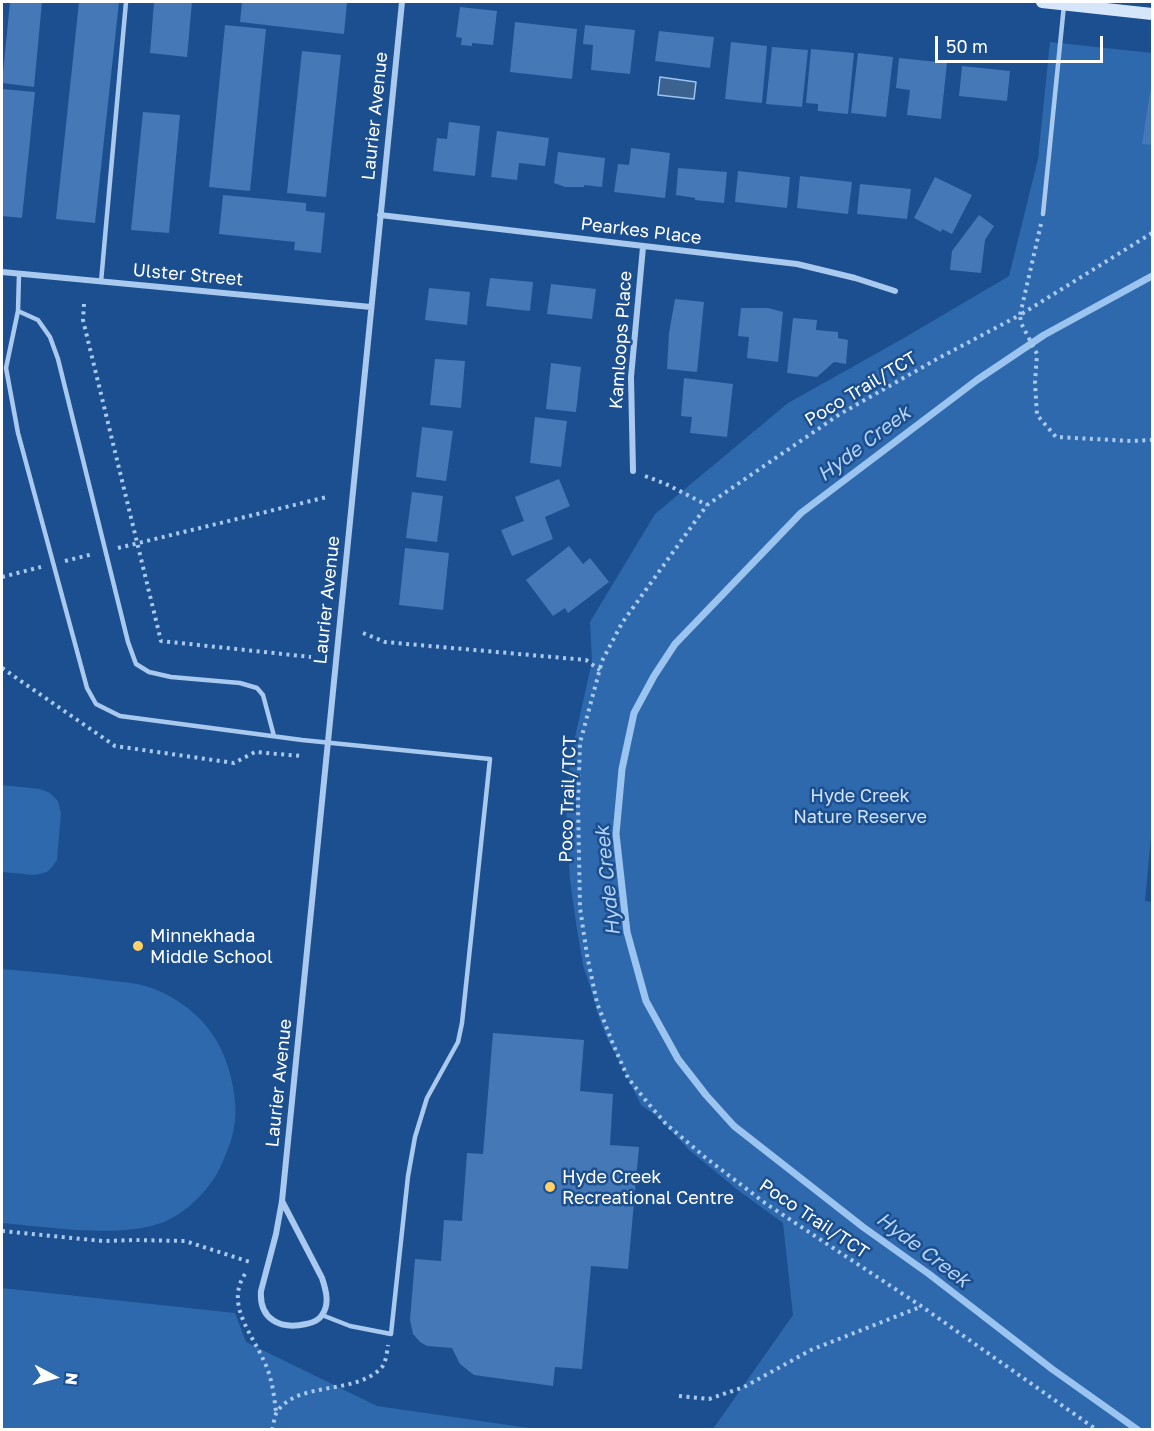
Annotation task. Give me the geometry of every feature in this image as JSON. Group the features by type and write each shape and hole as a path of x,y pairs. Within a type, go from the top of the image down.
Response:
{"main road":[{"path":"1042,2 1152,14"}],"street":[{"name":"Laurier Avenue","path":"322,1315 305,1325 286,1325 274,1321 263,1309 262,1282 276,1234 282,1201 402,2"},
{"name":"Pearkes Place","path":"380,215 797,264 855,278 895,291"},
{"name":"Kamloops Place","path":"633,471 631,377 643,247"},
{"name":"Ulster Street","path":"2,272 371,307"},
{"path":"282,1201 322,1278 327,1297 322,1315"}],"lane":[{"path":"101,282 126,2"},
{"path":"1043,214 1064,3"},
{"path":"19,274 18,311 6,368 18,433 87,688 96,704 120,716 328,743 490,759 462,1023 453,1054 436,1079 427,1098 415,1137 408,1176 391,1334 350,1326 322,1315"},
{"path":"18,311 38,321 50,337 58,359 128,642 136,664 149,672 171,677 240,683 257,688 263,695 274,736"}],"path":[{"path":"1043,214 1020,315 1021,323 1037,354 1035,383 1037,415 1056,437 1152,440"},
{"name":"Poco Trail/TCT","path":"1097,1430 921,1306 765,1203 706,1158 666,1124 646,1102 628,1078 597,1003 587,955 580,908 578,803 580,743 603,658 622,623 707,505 840,414 1020,315 1152,233"},
{"path":"84,304 83,320 161,641 312,657"},
{"path":"633,471 666,484 707,505"},
{"path":"2,577 327,497"},
{"path":"363,633 385,642 586,660 600,670"},
{"path":"2,1231 103,1241 185,1241 250,1262"},
{"path":"245,1274 237,1302 242,1318 264,1360 269,1375 276,1413 272,1430"},
{"path":"679,1396 709,1399 744,1387 811,1350 921,1306"},
{"path":"276,1413 287,1401 303,1394 349,1384 372,1376 384,1366 391,1334"}],"green space":[{"name":"Hyde Creek Nature Reserve","path":"1050,42 1152,53 1152,826 1145,901 1152,902 1152,1429 713,1429 793,1315 783,1223 689,1150 659,1118 641,1105 607,1038 597,1012 583,965 576,923 570,880 566,807 570,759 592,662 590,622 655,514 788,403 1009,276 1038,159"},
{"path":"2,785 40,789 50,793 58,801 61,813 57,860 47,872 35,875 2,872"},
{"path":"2,969 146,986 173,998 197,1016 207,1027 228,1066 235,1099 235,1121 230,1144 219,1170 209,1186 188,1207 164,1222 126,1230 62,1229 2,1223"},
{"path":"2,1288 235,1313 246,1342 377,1406 536,1429 2,1429"}],"shaded area":[{"path":"660,77 696,82 694,99 658,95"}],"building":[{"path":"10,2 42,2 34,87 2,83"},
{"path":"79,2 119,2 95,223 56,219"},
{"path":"154,2 192,2 187,57 150,53"},
{"path":"242,2 347,2 344,34 240,22"},
{"path":"460,7 497,11 493,45 472,43 472,46 461,45 462,38 456,37"},
{"path":"515,22 577,29 572,79 510,72"},
{"path":"225,25 266,29 250,191 209,187"},
{"path":"585,25 635,30 630,74 591,70 593,45 583,44"},
{"path":"659,31 714,37 710,68 655,61"},
{"path":"731,42 767,46 762,103 725,99"},
{"path":"772,47 808,50 802,107 766,104"},
{"path":"811,49 854,53 848,114 818,111 818,104 806,103"},
{"path":"302,51 341,55 326,197 287,193"},
{"path":"858,53 893,57 886,117 851,113"},
{"path":"899,58 947,63 941,119 907,115 910,90 896,88"},
{"path":"962,66 1010,71 1007,101 959,96"},
{"path":"2,89 35,92 22,218 2,216"},
{"path":"1150,92 1152,92 1152,145 1142,144"},
{"path":"143,112 180,115 169,233 131,230"},
{"path":"449,122 480,126 475,176 433,171 437,138 447,139"},
{"path":"497,131 549,138 545,166 519,163 517,180 491,177"},
{"path":"631,148 670,153 665,198 614,192 618,164 629,165"},
{"path":"558,152 605,158 602,187 584,185 584,187 565,187 554,183"},
{"path":"678,168 727,172 724,203 695,200 695,198 676,195"},
{"path":"738,171 790,177 787,208 735,202"},
{"path":"800,176 852,182 848,214 797,208"},
{"path":"935,177 972,195 952,234 942,229 941,232 914,218"},
{"path":"860,184 911,189 907,219 857,214"},
{"path":"223,195 306,203 306,211 325,213 321,253 294,250 295,242 219,234"},
{"path":"979,215 994,226 985,240 981,273 950,270 952,251"},
{"path":"490,278 533,282 530,311 486,306"},
{"path":"551,284 596,289 592,319 547,314"},
{"path":"429,288 470,292 467,325 425,320"},
{"path":"675,299 704,302 697,372 667,369 669,333"},
{"path":"741,308 768,308 783,312 778,362 747,358 749,337 738,336"},
{"path":"793,318 817,320 816,330 838,332 838,338 848,340 846,364 834,362 817,377 787,373"},
{"path":"435,359 465,361 461,408 430,405"},
{"path":"551,363 581,367 576,412 546,409"},
{"path":"684,378 733,384 727,437 690,433 692,417 681,416"},
{"path":"535,417 567,421 561,467 530,463"},
{"path":"422,427 453,431 446,481 416,477"},
{"path":"559,479 570,506 545,517 553,539 512,556 501,530 524,521 515,497"},
{"path":"412,492 443,496 437,542 406,538"},
{"path":"569,546 583,564 590,558 609,582 568,613 565,608 553,616 526,580"},
{"path":"405,548 449,553 443,610 399,605"},
{"name":"Hyde Creek Recreational Centre","path":"493,1033 584,1040 580,1091 613,1094 610,1145 639,1147 628,1269 591,1266 582,1369 555,1367 553,1386 474,1375 460,1364 452,1348 427,1346 420,1342 413,1334 410,1320 415,1259 441,1261 444,1220 462,1221 467,1153 483,1154"}],"waterway":[{"name":"Hyde Creek","path":"1138,1430 1052,1369 929,1274 863,1227 734,1126 706,1095 678,1059 646,1001 627,932 616,834 622,769 634,713 675,644 801,513 977,380 1044,335 1152,276"}],"place":[{"name":"Minnekhada Middle School","path":"138,946"},
{"name":"Hyde Creek Recreational Centre","path":"550,1187"}]}
